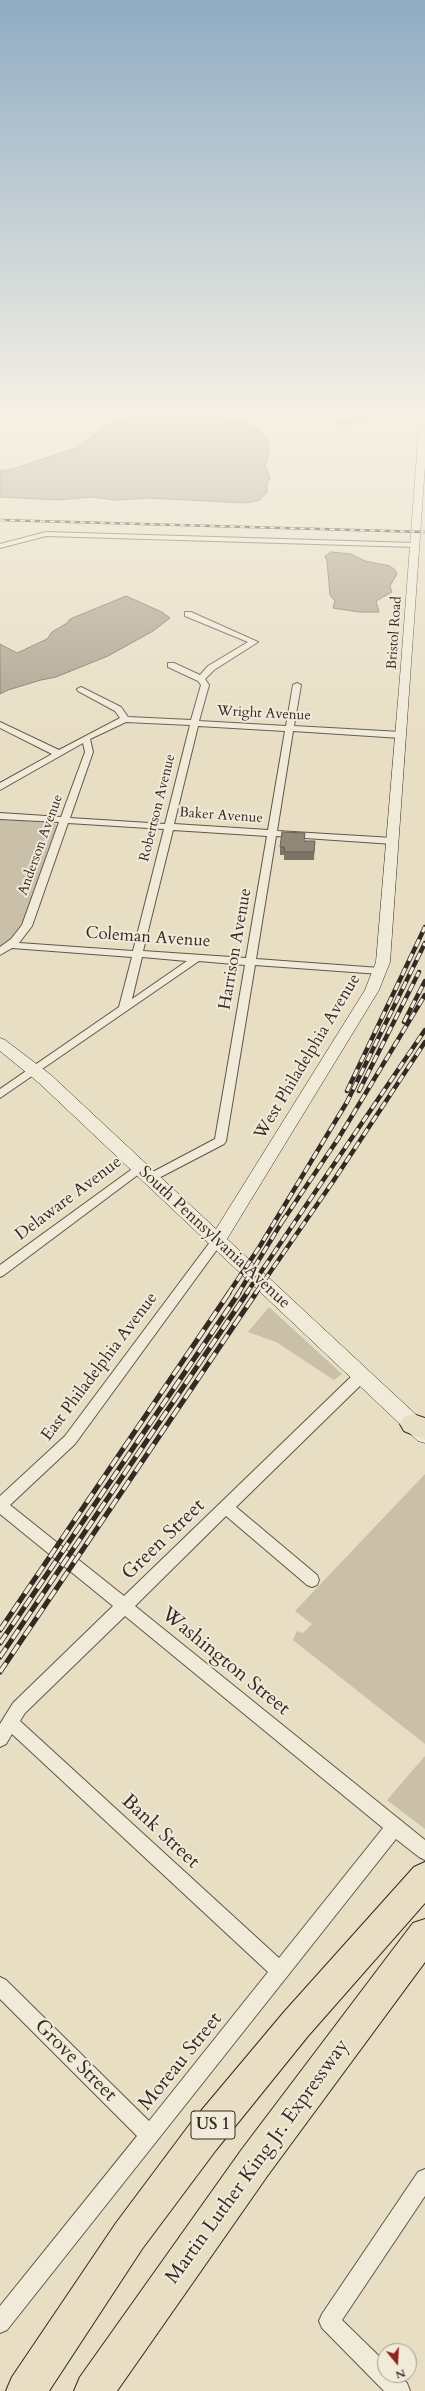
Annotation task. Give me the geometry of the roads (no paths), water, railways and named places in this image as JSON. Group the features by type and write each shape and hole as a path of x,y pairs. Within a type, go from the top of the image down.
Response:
{"highway":[{"name":"US 1","path":"26,2391 120,2249 203,2137 296,2024 375,1937 425,1878"},
{"name":"Martin Luther King Jr. Expressway","path":"94,2391 255,2162 425,1936"}],"main road":[{"name":"Bristol Road","path":"401,735 416,526"},
{"name":"West Philadelphia Avenue","path":"217,1241 372,990 380,971 385,948 401,735"},
{"name":"South Pennsylvania Avenue","path":"0,1044 33,1072 45,1079 217,1241 421,1429"}],"street":[{"path":"0,546 25,538 46,534 415,545"},
{"path":"171,665 201,679 211,668 254,642 188,614"},
{"name":"Robertson Avenue","path":"124,1008 136,953 204,685 201,679"},
{"name":"Harrison Avenue","path":"145,1173 220,1141 297,684"},
{"path":"0,787 58,753 125,719 118,708 81,689"},
{"name":"Wright Avenue","path":"125,719 401,735"},
{"path":"0,725 58,753"},
{"name":"Anderson Avenue","path":"0,952 10,945 27,926 89,752 86,738"},
{"name":"Baker Avenue","path":"0,816 393,841"},
{"name":"Coleman Avenue","path":"10,945 199,957 380,971"},
{"path":"0,1094 199,957"},
{"name":"Delaware Avenue","path":"0,1272 145,1173"},
{"name":"East Philadelphia Avenue","path":"0,1505 55,1456 70,1440 217,1241"},
{"name":"Green Street","path":"0,1739 19,1708 362,1375"},
{"name":"Washington Street","path":"0,1505 425,1851"},
{"path":"226,1507 312,1580"},
{"name":"Bank Street","path":"10,1722 281,1972"},
{"name":"Moreau Street","path":"0,2323 396,1826"},
{"name":"Grove Street","path":"0,1986 150,2136"},
{"path":"400,2391 329,2321 425,2179"}],"railway":[{"path":"198,526 425,532"},
{"path":"347,1091 425,927"},
{"path":"228,1294 260,1246 347,1102 425,943"},
{"path":"359,1091 419,972"},
{"path":"404,1022 425,981"},
{"path":"282,1222 338,1139 425,995"},
{"path":"246,1294 425,1030"},
{"path":"255,1294 332,1183 425,1042"},
{"path":"238,1294 285,1217"},
{"path":"0,1630 229,1293"},
{"path":"0,1643 239,1293"},
{"path":"0,1657 247,1293"},
{"path":"0,1672 256,1293"}]}
